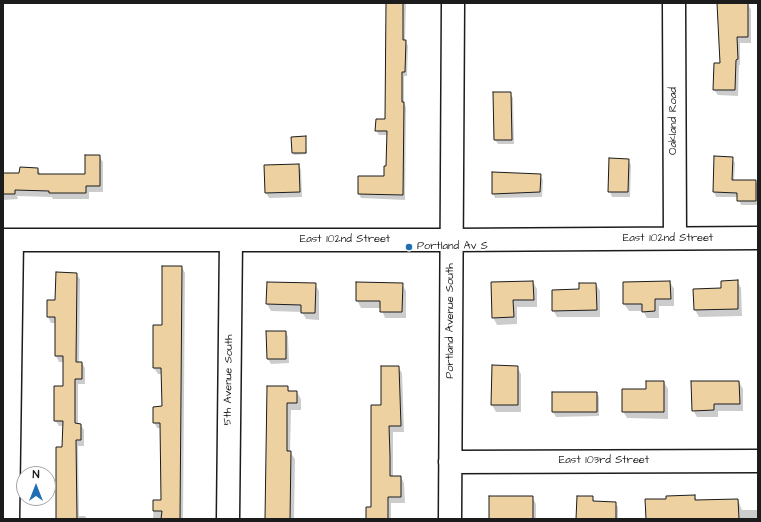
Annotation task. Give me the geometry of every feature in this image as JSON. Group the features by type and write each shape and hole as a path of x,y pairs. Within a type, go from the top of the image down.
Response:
{"street":[{"name":"Portland Avenue South","path":"450,519 453,3"},
{"name":"Oakland Road","path":"674,3 675,238"},
{"name":"East 102nd Street","path":"7,240 758,238"},
{"path":"7,240 8,519"},
{"name":"5th Avenue South","path":"228,519 231,240"},
{"name":"East 103rd Street","path":"450,462 758,461"}],"building":[{"path":"386,3 403,3 403,40 406,40 405,72 402,72 402,102 404,102 403,195 358,194 358,176 384,176 384,166 386,166 387,131 375,131 376,119 385,119"},
{"path":"717,3 748,3 748,37 737,37 738,59 736,60 735,90 713,90 714,63 720,63"},
{"path":"493,92 511,92 512,140 494,140"},
{"path":"306,136 306,153 292,153 291,137"},
{"path":"85,155 100,155 100,186 86,186 86,193 49,193 49,191 15,190 15,194 3,194 3,173 19,173 20,167 38,168 38,174 85,174"},
{"path":"714,156 733,157 732,180 756,180 756,201 737,201 737,193 713,192"},
{"path":"609,158 629,159 628,192 608,192"},
{"path":"299,164 300,192 265,193 264,165"},
{"path":"492,172 541,174 540,192 492,194"},
{"path":"162,266 182,266 180,519 161,519 162,511 153,511 153,500 161,500 160,423 153,423 153,407 162,406 161,368 153,368 153,325 162,325"},
{"path":"56,272 77,273 76,362 82,362 82,379 75,379 75,423 81,424 81,440 76,440 77,519 56,519 56,447 62,447 63,421 54,421 54,386 63,386 63,356 55,356 55,317 47,317 47,300 55,300"},
{"path":"738,280 738,309 694,310 693,289 721,288 721,281"},
{"path":"533,281 534,300 513,300 514,317 492,318 491,282"},
{"path":"670,281 671,299 655,299 655,311 642,312 642,304 623,304 623,282"},
{"path":"267,282 316,283 315,313 301,313 301,305 266,304"},
{"path":"356,282 403,283 402,312 380,312 380,301 356,301"},
{"path":"579,283 596,283 597,310 552,311 552,290 579,289"},
{"path":"266,331 286,331 286,359 267,359"},
{"path":"492,365 518,366 518,405 491,405"},
{"path":"381,366 399,366 401,426 389,426 390,476 401,476 401,497 388,497 388,519 366,519 366,507 371,507 371,405 381,405"},
{"path":"646,381 664,381 664,412 622,412 622,389 646,389"},
{"path":"691,381 739,381 740,404 714,404 714,410 692,411"},
{"path":"267,386 288,386 288,391 297,391 297,403 287,403 287,451 291,451 290,519 265,519"},
{"path":"552,392 597,392 597,412 552,412"},
{"path":"695,495 695,500 738,499 739,519 646,519 645,499 666,499 666,496"},
{"path":"489,496 533,496 533,519 489,519"},
{"path":"577,496 593,496 593,501 616,502 616,519 576,519"}],"place":[{"name":"Portland Av S","path":"409,247"}]}
